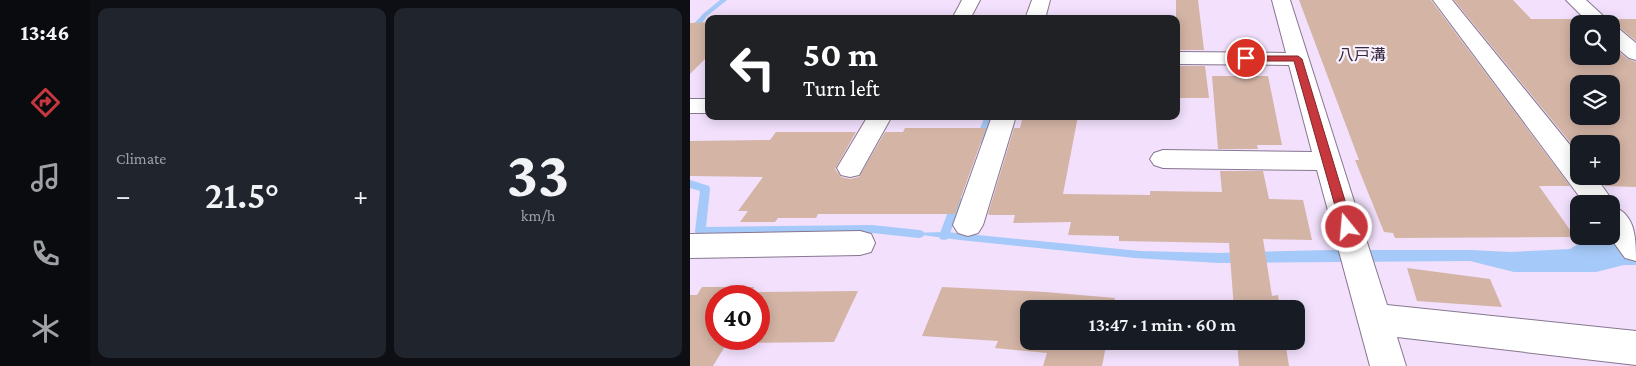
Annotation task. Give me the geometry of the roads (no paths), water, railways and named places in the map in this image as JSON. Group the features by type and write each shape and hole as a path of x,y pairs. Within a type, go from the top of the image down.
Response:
{"street":[{"path":"1036,15 1041,0"},
{"path":"1281,0 1388,366"},
{"path":"1442,0 1570,164"},
{"path":"1575,0 1592,15"},
{"path":"1620,40 1636,54"},
{"path":"1180,58 1298,59"},
{"path":"690,106 705,106"},
{"path":"850,168 878,120"},
{"path":"968,225 1003,120"},
{"path":"1163,160 1327,161"},
{"path":"1586,185 1594,195"},
{"path":"690,246 860,243"},
{"path":"1375,319 1636,348"}],"water":[{"path":"946,232 1140,251 1218,253 1328,250 1471,250 1510,252 1570,249 1576,245 1636,244 1636,265 1624,265 1596,272 1514,272 1470,261 1219,263 1135,258 907,233"}],"waterway":[{"path":"690,33 705,15 724,0"},
{"path":"690,54 705,56"},
{"path":"980,141 988,120"},
{"path":"690,184 705,189 700,231 872,229 919,234"},
{"path":"944,236 957,201"}],"district":[{"name":"八戸溝","path":"1362,54"}]}
